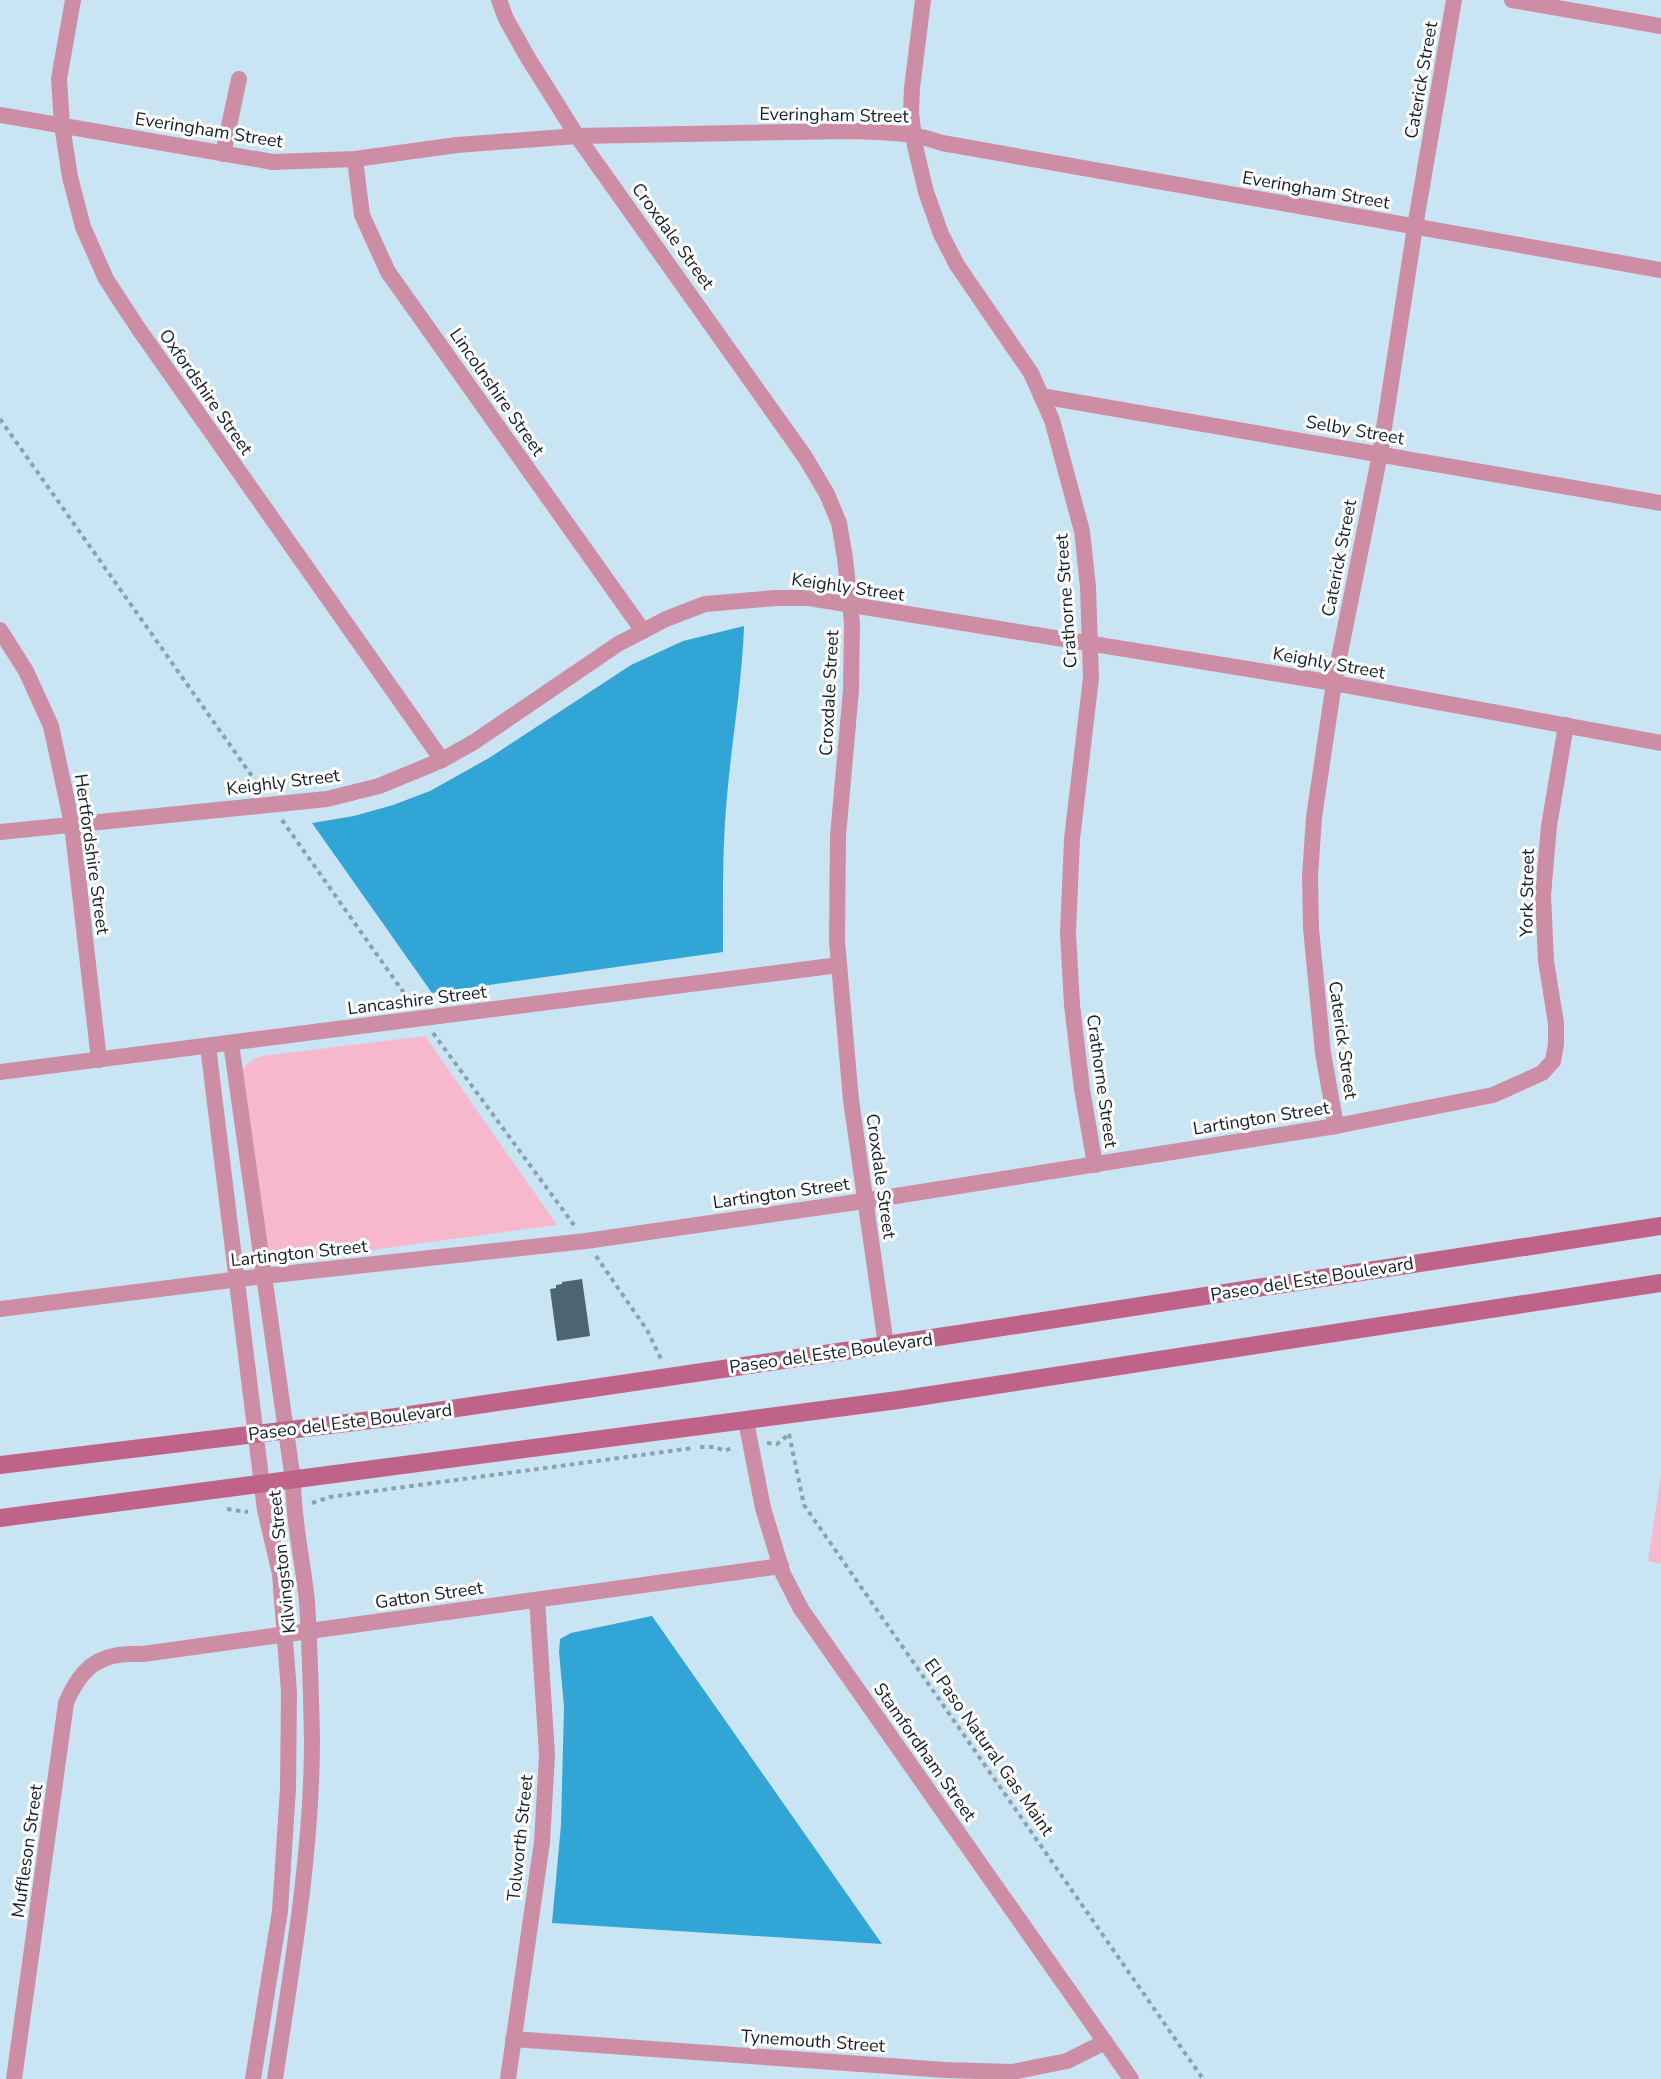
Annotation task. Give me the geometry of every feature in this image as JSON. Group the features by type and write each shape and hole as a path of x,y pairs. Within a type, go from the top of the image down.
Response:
{"main road":[{"name":"Paseo del Este Boulevard","path":"0,1466 396,1417 886,1345 1661,1226"},
{"path":"0,1518 785,1416 1661,1283"}],"street":[{"name":"Oxfordshire Street","path":"73,0 59,79 62,125 70,177 83,227 106,279 138,328 442,760"},
{"name":"Croxdale Street","path":"499,0 506,19 528,58 577,136 805,457 827,494 839,523 851,606 853,657 838,836 838,966 851,1100 886,1345"},
{"name":"Crathorne Street","path":"923,0 911,113 926,192 941,234 957,265 1031,373 1052,420 1082,531 1088,587 1091,678 1072,839 1068,933 1072,1005 1082,1089 1095,1165"},
{"name":"Caterick Street","path":"1336,1126 1316,999 1310,877 1314,817 1334,683 1380,454 1415,227 1454,0"},
{"path":"1512,0 1661,26"},
{"path":"223,154 240,79"},
{"name":"Everingham Street","path":"0,115 273,162 355,159 457,145 577,136 850,131 914,135 942,143 1661,270"},
{"name":"Lincolnshire Street","path":"355,159 362,215 388,272 643,631"},
{"name":"Selby Street","path":"1041,396 1661,503"},
{"name":"Keighly Street","path":"0,832 327,799 379,786 442,760 474,742 618,644 666,619 705,604 775,598 808,598 1334,683 1661,743"},
{"name":"Hertfordshire Street","path":"0,630 26,671 51,726 72,824 99,1060"},
{"name":"York Street","path":"1552,1061 1556,1044 1556,1023 1546,961 1543,895 1550,826 1566,725"},
{"name":"Lancashire Street","path":"0,1072 838,966"},
{"name":"Kilvingston Street","path":"231,1043 293,1480 293,1506 307,1601 312,1741 308,1846 275,2079"},
{"name":"Kilvingston Street","path":"208,1046 265,1510 280,1574 289,1692 286,1839 280,1911 253,2079"},
{"name":"Lartington Street","path":"0,1309 264,1276 586,1241 1095,1165 1336,1126 1493,1095 1542,1073 1552,1061"},
{"name":"Stamfordham Street","path":"746,1421 763,1508 781,1566 801,1609 1131,2079"},
{"name":"Gatton Street","path":"87,1669 104,1658 123,1653 144,1654 781,1566"},
{"name":"Tolworth Street","path":"508,2079 542,1842 547,1755 537,1599"},
{"name":"Muffleson Street","path":"15,2079 66,1703 74,1685 87,1669"},
{"name":"Tynemouth Street","path":"513,2039 933,2069 1012,2072 1067,2061 1106,2042"}],"path":[{"path":"0,419 422,1019 586,1241 647,1330 663,1361"},
{"name":"El Paso Natural Gas Maint","path":"785,1416 804,1505 1203,2079"},
{"path":"304,1504 315,1503 322,1498 694,1448 715,1447 725,1451 732,1448"}],"shaded area":[{"path":"425,1036 557,1225 290,1261 275,1258 264,1250 242,1070 251,1061 262,1056"},
{"path":"1661,1475 1661,1564 1648,1561"}],"water":[{"path":"744,626 725,816 723,952 432,993 312,823 354,816 430,791 489,758 631,665 683,641"},
{"path":"652,1616 882,1944 552,1923 561,1825 564,1707 560,1639 571,1633"}],"building":[{"path":"582,1279 590,1336 557,1341 550,1289 556,1288 556,1285 562,1282"}]}
